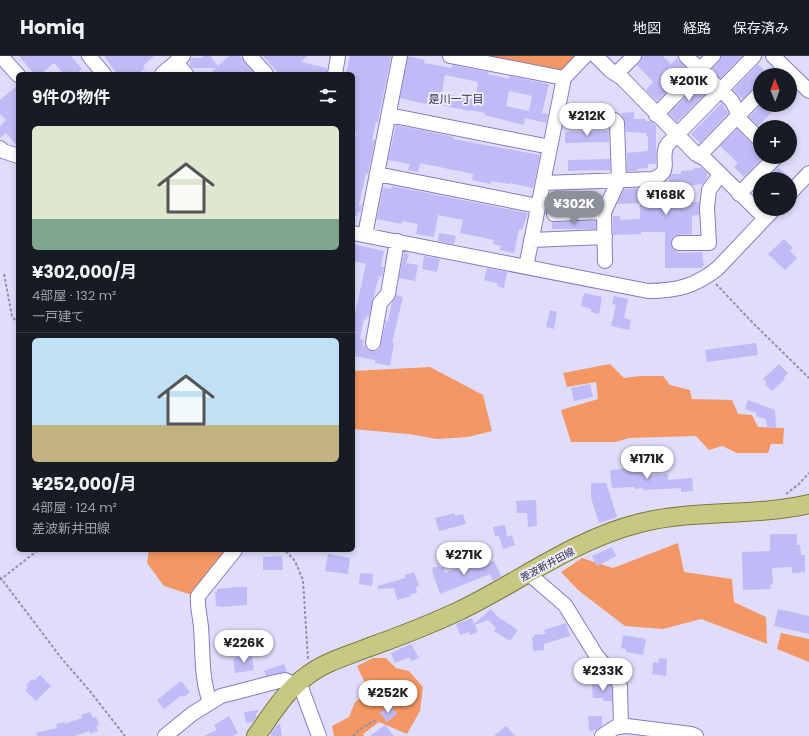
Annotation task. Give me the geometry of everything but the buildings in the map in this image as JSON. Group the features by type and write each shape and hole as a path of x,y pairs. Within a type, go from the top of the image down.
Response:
{"main road":[{"name":"差波新井田線","path":"256,736 287,693 302,679 339,659 460,611 592,541 639,523 689,515 776,509 809,504"}],"street":[{"path":"1,56 16,73"},
{"path":"90,56 102,72"},
{"path":"250,56 264,72"},
{"path":"335,72 338,56"},
{"path":"400,56 377,174 359,234 648,291 669,291 688,286 709,275 718,268 767,216"},
{"path":"450,56 564,78"},
{"path":"526,267 564,78 585,56"},
{"path":"596,56 627,84 656,115 699,156 705,159 739,194 753,203"},
{"path":"616,74 634,56"},
{"path":"686,56 732,101 738,116 753,133"},
{"path":"656,115 713,56"},
{"path":"543,183 653,179 661,175 665,167 666,148 754,56"},
{"path":"773,56 809,91"},
{"path":"164,72 179,59 185,72"},
{"path":"699,156 753,100"},
{"path":"389,115 550,147"},
{"path":"605,261 604,212 619,180 617,123 614,120"},
{"path":"0,148 3,152 16,155"},
{"path":"739,194 769,164"},
{"path":"377,174 538,206"},
{"path":"679,243 709,243 707,208 709,190 720,175"},
{"path":"797,187 808,178"},
{"path":"554,214 604,212"},
{"path":"532,240 605,237"},
{"path":"372,343 380,304 388,294 397,241"},
{"path":"210,702 204,682 202,641 197,602 198,596 232,552"},
{"path":"530,574 565,605 596,655 618,681 620,686 621,726"},
{"path":"165,736 220,696 275,682 302,679 302,690 319,736"},
{"path":"602,736 616,727 621,726 634,726 696,736"}],"path":[{"path":"4,274 12,316 16,321"},
{"path":"709,275 753,323 809,378"},
{"path":"776,509 778,500 799,484 809,473"},
{"path":"35,552 0,578 62,660 89,690 125,736"},
{"path":"287,552 295,561 303,580 302,679"},
{"path":"353,736 359,730 377,719"}],"shaded area":[{"path":"474,56 577,56 563,70 557,73"},
{"path":"610,364 624,378 663,376 670,385 690,390 692,399 732,400 738,414 752,415 758,427 784,428 783,444 771,444 768,453 737,453 722,446 709,450 696,436 629,438 616,442 571,442 561,410 598,399 596,382 567,387 563,373"},
{"path":"430,367 483,395 492,431 468,437 437,439 408,434 355,429 355,371"},
{"path":"678,543 684,572 732,579 734,602 766,617 767,644 701,619 663,629 625,626 578,590 561,572 582,558 613,568"},
{"path":"149,552 225,552 192,595 164,586 147,563"},
{"path":"781,633 809,639 809,662 777,649"},
{"path":"373,658 386,658 396,668 409,671 423,687 420,711 407,734 379,722 363,734 364,736 334,736 332,726 349,717 355,702 367,694 367,687 357,666"}],"district":[{"name":"是川一丁目","path":"456,99"}]}
